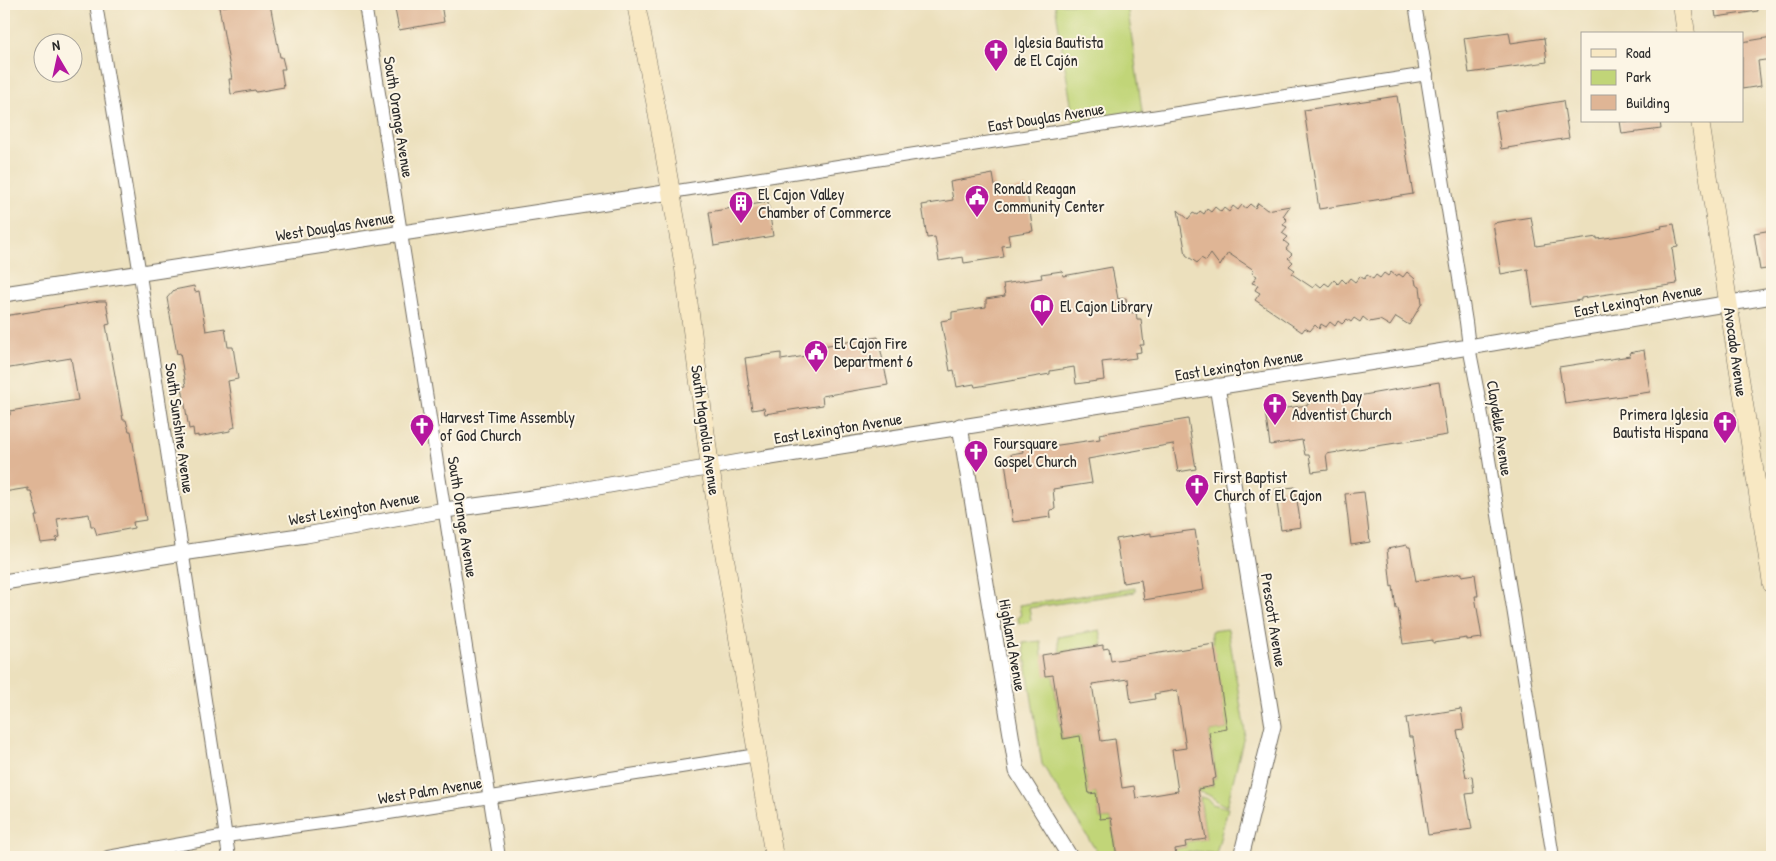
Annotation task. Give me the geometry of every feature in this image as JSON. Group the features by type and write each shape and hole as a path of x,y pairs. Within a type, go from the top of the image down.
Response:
{"main road":[{"name":"South Magnolia Avenue","path":"636,4 686,282 710,467 774,857"},
{"path":"1682,4 1686,32"},
{"name":"Avocado Avenue","path":"1700,122 1772,584"}],"street":[{"name":"South Sunshine Avenue","path":"96,4 140,274 229,857"},
{"name":"South Orange Avenue","path":"365,4 499,857"},
{"name":"Claydelle Avenue","path":"1415,4 1553,857"},
{"name":"East Douglas Avenue","path":"670,192 1427,74"},
{"name":"West Douglas Avenue","path":"4,294 670,192"},
{"name":"East Lexington Avenue","path":"710,467 1469,347 1772,296"},
{"name":"Prescott Avenue","path":"1218,386 1273,726 1241,857"},
{"name":"Highland Avenue","path":"960,426 1017,771 1070,857"},
{"name":"West Lexington Avenue","path":"4,582 182,552 306,535 445,510 547,496 710,467"},
{"name":"West Palm Avenue","path":"108,857 226,836 757,755"}],"green space":[{"path":"1055,4 1127,4 1143,118 1075,129"},
{"path":"1135,588 1135,592 1029,608 1031,620 1019,624 1018,617 1021,616 1019,605"},
{"path":"1228,629 1245,732 1227,806 1207,794 1199,792 1198,789 1213,786 1212,779 1216,778 1209,732 1227,729 1211,631"},
{"path":"1100,630 1103,645 1060,652 1058,637"},
{"path":"1041,641 1042,655 1053,675 1062,739 1080,736 1089,793 1096,793 1100,819 1111,818 1117,857 1100,857 1042,764 1023,643"},
{"path":"1200,797 1208,799 1212,804 1228,808 1216,854 1196,851 1175,854 1175,849 1186,847 1185,842 1206,839"}],"building":[{"path":"239,4 270,4 280,57 282,57 285,69 281,69 284,87 231,94 229,79 232,79 219,7"},
{"path":"394,4 441,4 444,22 399,30"},
{"path":"1714,4 1757,4 1758,11 1716,17"},
{"path":"1509,32 1511,43 1544,38 1547,62 1469,73 1464,38"},
{"path":"1772,37 1772,59 1758,61 1761,86 1744,89 1744,42"},
{"path":"1397,96 1413,194 1319,209 1304,110"},
{"path":"1563,101 1569,138 1501,149 1495,112"},
{"path":"1620,122 1660,122 1661,129 1622,134"},
{"name":"Ronald Reagan Community Center","path":"993,174 996,192 1026,187 1033,231 1008,235 1010,245 1002,246 1004,257 964,263 963,257 939,261 935,237 927,238 922,205 953,200 950,182"},
{"name":"El Cajon Valley Chamber of Commerce","path":"768,202 773,236 714,246 709,212"},
{"path":"1258,203 1267,210 1290,206 1283,216 1287,220 1283,225 1287,227 1282,233 1288,237 1284,241 1289,245 1286,249 1292,254 1288,258 1293,262 1289,266 1295,270 1292,274 1313,288 1316,283 1321,287 1325,283 1329,286 1334,280 1338,284 1342,279 1346,283 1350,278 1355,282 1360,276 1364,279 1367,275 1373,279 1376,275 1380,278 1384,273 1388,276 1391,272 1396,276 1399,274 1403,277 1407,272 1415,279 1416,285 1420,287 1422,303 1409,325 1396,317 1390,326 1380,320 1369,322 1363,317 1360,322 1354,318 1351,322 1347,319 1342,324 1338,321 1335,326 1330,322 1326,327 1321,324 1319,329 1315,325 1310,331 1305,328 1302,332 1255,300 1260,293 1255,290 1258,285 1252,283 1257,276 1252,273 1254,270 1228,253 1220,266 1211,254 1206,261 1201,258 1197,263 1186,255 1178,210 1188,219 1193,213 1197,215 1200,211 1204,214 1207,209 1211,212 1215,207 1221,212 1224,208 1229,212 1233,206 1238,210 1242,205 1246,208 1250,204 1255,208"},
{"path":"1531,217 1536,246 1597,237 1597,239 1628,235 1674,224 1678,247 1672,248 1677,284 1533,307 1528,269 1501,274 1493,223"},
{"path":"1772,230 1772,268 1760,270 1754,233"},
{"name":"El Cajon Library","path":"1112,267 1118,299 1126,298 1127,307 1130,306 1132,313 1136,312 1137,319 1141,319 1144,345 1140,345 1141,352 1135,353 1136,358 1102,362 1104,380 1076,384 1074,367 1050,371 1050,374 975,387 974,384 957,387 954,370 950,371 941,321 952,319 952,312 986,307 986,299 1005,296 1003,284 1042,278 1041,274 1062,271 1063,276"},
{"path":"194,286 195,292 199,291 206,331 225,328 228,347 233,347 238,379 228,381 235,427 230,429 230,431 198,437 198,435 194,436 193,428 189,429 182,387 186,386 180,353 177,354 167,298 174,290"},
{"path":"106,301 110,324 106,325 123,420 126,420 129,431 131,431 146,520 133,522 134,528 97,535 94,526 91,526 89,514 57,519 60,537 56,538 57,541 41,543 35,516 38,516 31,491 28,491 28,488 4,492 4,416 10,415 10,411 78,400 71,358 4,369 4,316"},
{"name":"El Cajon Fire Department 6","path":"878,337 888,385 822,396 823,405 765,414 764,408 752,410 745,358 781,353 781,360 818,354 816,347"},
{"path":"1644,350 1650,392 1565,404 1559,367 1630,356 1629,353"},
{"path":"1439,382 1447,435 1326,454 1328,470 1312,472 1309,455 1305,455 1302,440 1270,445 1265,411 1308,405 1308,401 1358,396"},
{"path":"1188,419 1196,469 1178,472 1173,444 1088,459 1092,483 1053,489 1055,509 1050,510 1051,517 1013,522 1005,461 1012,460 1011,454 1023,452 1022,446 1052,441 1052,446 1100,439 1099,434"},
{"path":"1295,487 1301,527 1281,530 1275,489"},
{"path":"1364,492 1370,542 1351,545 1345,494"},
{"path":"1195,530 1204,590 1144,600 1141,580 1123,583 1116,539 1151,533 1151,536"},
{"path":"1407,545 1410,547 1416,581 1462,573 1462,576 1475,574 1478,596 1475,596 1482,638 1467,640 1467,638 1433,643 1433,640 1403,644 1398,608 1396,609 1393,586 1391,587 1387,549"},
{"path":"1214,644 1227,729 1209,732 1216,778 1212,779 1213,786 1198,789 1206,839 1185,842 1186,847 1175,849 1176,857 1151,857 1150,853 1117,857 1111,818 1100,819 1096,793 1089,794 1080,736 1063,739 1053,675 1045,676 1042,655 1103,645 1103,649 1109,648 1111,661","holes":["1128,679 1131,703 1155,699 1154,694 1177,690 1186,748 1172,750 1178,791 1136,798 1134,786 1122,788 1115,739 1101,741 1092,684"]},
{"path":"1461,709 1464,729 1457,730 1466,777 1472,776 1474,793 1466,794 1472,829 1428,835 1413,737 1409,737 1406,718"}],"place":[{"name":"Iglesia Bautista de El Cajón","path":"996,72"},
{"name":"Ronald Reagan Community Center","path":"977,218"},
{"name":"El Cajon Valley Chamber of Commerce","path":"741,224"},
{"name":"El Cajon Library","path":"1042,327"},
{"name":"El Cajon Fire Department 6","path":"816,373"},
{"name":"Seventh Day Adventist Church","path":"1275,426"},
{"name":"Primera Iglesia Bautista Hispana","path":"1725,444"},
{"name":"Harvest Time Assembly of God Church","path":"422,447"},
{"name":"Foursquare Gospel Church","path":"976,473"},
{"name":"First Baptist Church of El Cajon","path":"1197,507"}]}
